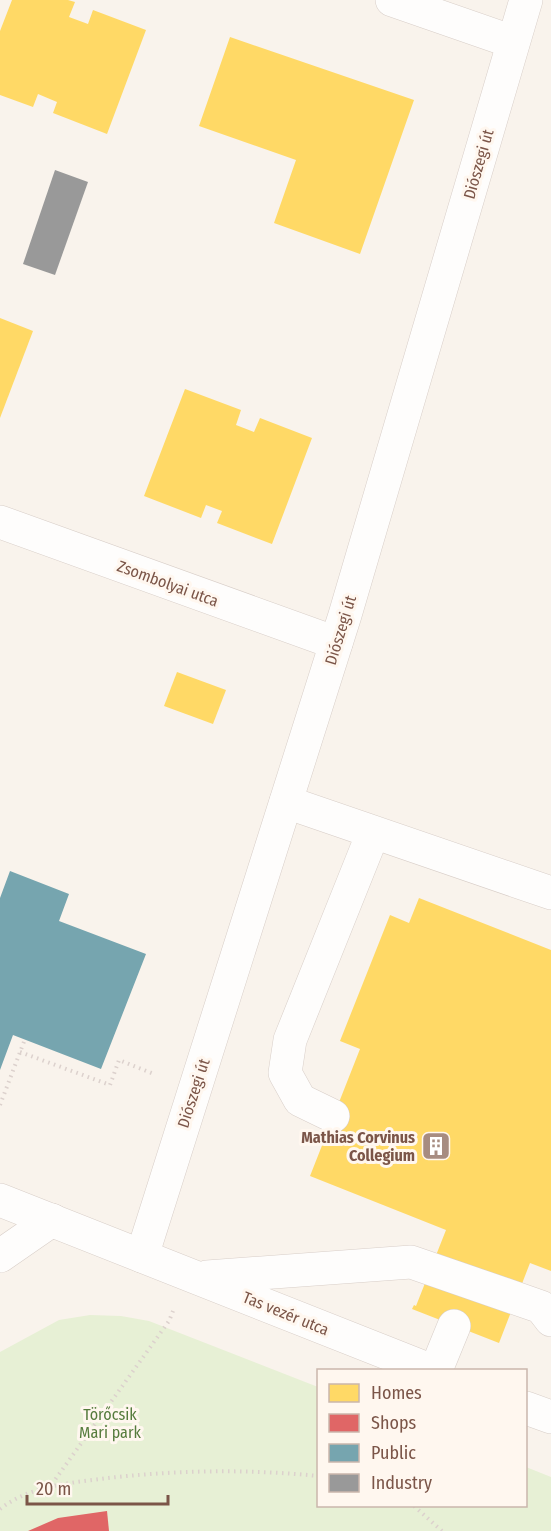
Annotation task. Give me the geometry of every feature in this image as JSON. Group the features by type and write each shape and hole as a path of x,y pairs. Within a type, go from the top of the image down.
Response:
{"street":[{"path":"392,0 513,42"},
{"name":"Diószegi út","path":"142,1256 336,643 526,0"},
{"name":"Zsombolyai utca","path":"0,522 336,643"},
{"path":"286,801 369,844 551,893"},
{"path":"333,1116 300,1100 285,1073 290,1040 369,844"},
{"path":"0,1200 52,1220"},
{"path":"0,1256 52,1220"},
{"name":"Tas vezér utca","path":"52,1220 425,1369"},
{"path":"198,1278 411,1262 541,1307 551,1320"},
{"path":"437,1369 454,1326"},
{"path":"527,1409 551,1418"}],"path":[{"path":"0,1105 25,1040"},
{"path":"20,1052 110,1084 119,1060 154,1074"},
{"path":"52,1485 169,1321"},
{"path":"0,1509 10,1501 52,1485 128,1476 221,1470 317,1476"},
{"path":"415,1507 442,1531"}],"green space":[{"name":"Törőcsik Mari park","path":"90,1315 121,1316 149,1321 317,1387 317,1507 527,1507 527,1467 551,1477 551,1531 0,1531 0,1352 59,1320"}],"building: Homes":[{"path":"12,0 68,0 75,2 69,17 88,24 93,10 146,30 107,134 53,113 57,102 38,94 33,107 0,95 0,31"},
{"path":"230,37 414,100 360,254 274,223 296,160 199,126"},
{"path":"0,318 33,331 0,418"},
{"path":"185,389 241,410 236,425 254,432 260,418 312,438 272,544 217,523 222,511 206,505 201,518 144,496"},
{"path":"177,672 226,690 213,724 164,706"},
{"name":"Mathias Corvinus Collegium","path":"419,898 551,950 551,1271 530,1263 499,1343 412,1309 414,1305 416,1306 446,1230 310,1176 360,1049 340,1041 390,915 409,923"}],"building: Shops":[{"path":"107,1511 109,1531 28,1531 58,1518"}],"building: Public":[{"path":"10,871 69,894 59,921 146,954 101,1069 13,1035 0,1070 0,898"}],"building: Industry":[{"path":"55,170 88,182 55,275 23,264"}],"place":[{"name":"Mathias Corvinus Collegium","path":"436,1146"}]}
